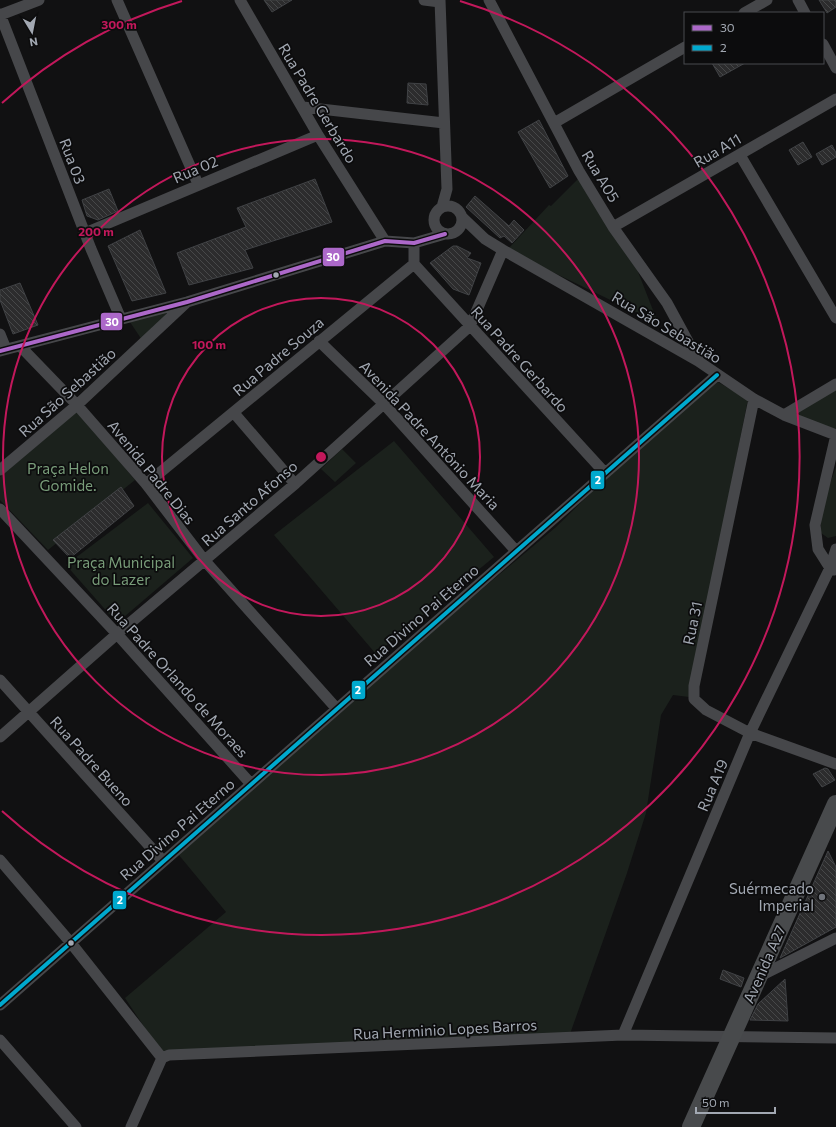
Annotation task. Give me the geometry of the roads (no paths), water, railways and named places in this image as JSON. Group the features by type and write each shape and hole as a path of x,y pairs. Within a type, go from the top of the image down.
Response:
{"main road":[{"name":"Avenida A27","path":"691,1127 730,1037 836,805"}],"street":[{"path":"0,14 39,0"},
{"path":"117,0 198,184"},
{"name":"Rua Padre Gerbardo","path":"240,0 318,135 385,241"},
{"path":"424,0 440,1 447,189 442,207 435,214 435,225 440,232 445,234"},
{"name":"Rua A05","path":"489,0 579,171 613,227 667,303 698,361"},
{"path":"746,12 767,0"},
{"path":"798,0 804,12"},
{"name":"Rua 03","path":"0,14 120,319"},
{"path":"824,46 836,68"},
{"path":"554,123 684,48"},
{"name":"Rua A11","path":"613,227 836,99"},
{"path":"303,107 444,123"},
{"name":"Rua 02","path":"85,233 198,184 318,135"},
{"path":"740,155 836,318"},
{"path":"0,334 3,350 187,302 385,241 414,243 445,234 454,233 458,230 462,223 462,218 461,213 454,206 447,189"},
{"path":"442,207 454,206"},
{"name":"Rua São Sebastião","path":"462,218 485,239 698,361 754,399 784,415 836,435"},
{"path":"414,264 414,243 435,225"},
{"name":"Rua São Sebastião","path":"458,230 485,239"},
{"name":"Rua Santo Afonso","path":"0,737 117,634 295,484 470,326 503,250"},
{"name":"Rua Padre Gerbardo","path":"414,264 605,474"},
{"name":"Rua Padre Souza","path":"146,484 414,264"},
{"name":"Rua São Sebastião","path":"0,470 76,405 187,302"},
{"name":"Avenida Padre Antônio Maria","path":"319,341 383,403 516,551"},
{"name":"Avenida Padre Dias","path":"20,346 76,405 146,484 205,561 337,709"},
{"name":"Rua Divino Pai Eterno","path":"0,1005 717,374"},
{"path":"784,415 836,384"},
{"name":"Rua 31","path":"754,399 694,693 694,700 702,707 750,733 836,764"},
{"path":"234,412 295,484"},
{"path":"833,569 818,549 815,525 836,435"},
{"name":"Rua Padre Orlando de Moraes","path":"0,509 117,634 251,784"},
{"name":"Rua A19","path":"623,1035 750,733 833,569 836,550"},
{"name":"Rua Padre Bueno","path":"0,680 28,713 163,861"},
{"path":"0,860 70,943 162,1058 131,1127"},
{"path":"758,978 836,938"},
{"name":"Rua Herminio Lopes Barros","path":"162,1058 169,1055 623,1035 836,1038"},
{"path":"0,1040 76,1127"}],"place":[{"name":"Suérmecado Imperial","path":"822,897"}],"park label":[{"name":"Praça Helon Gomide.","path":"68,476"},
{"name":"Praça Municipal do Lazer","path":"121,570"}]}
